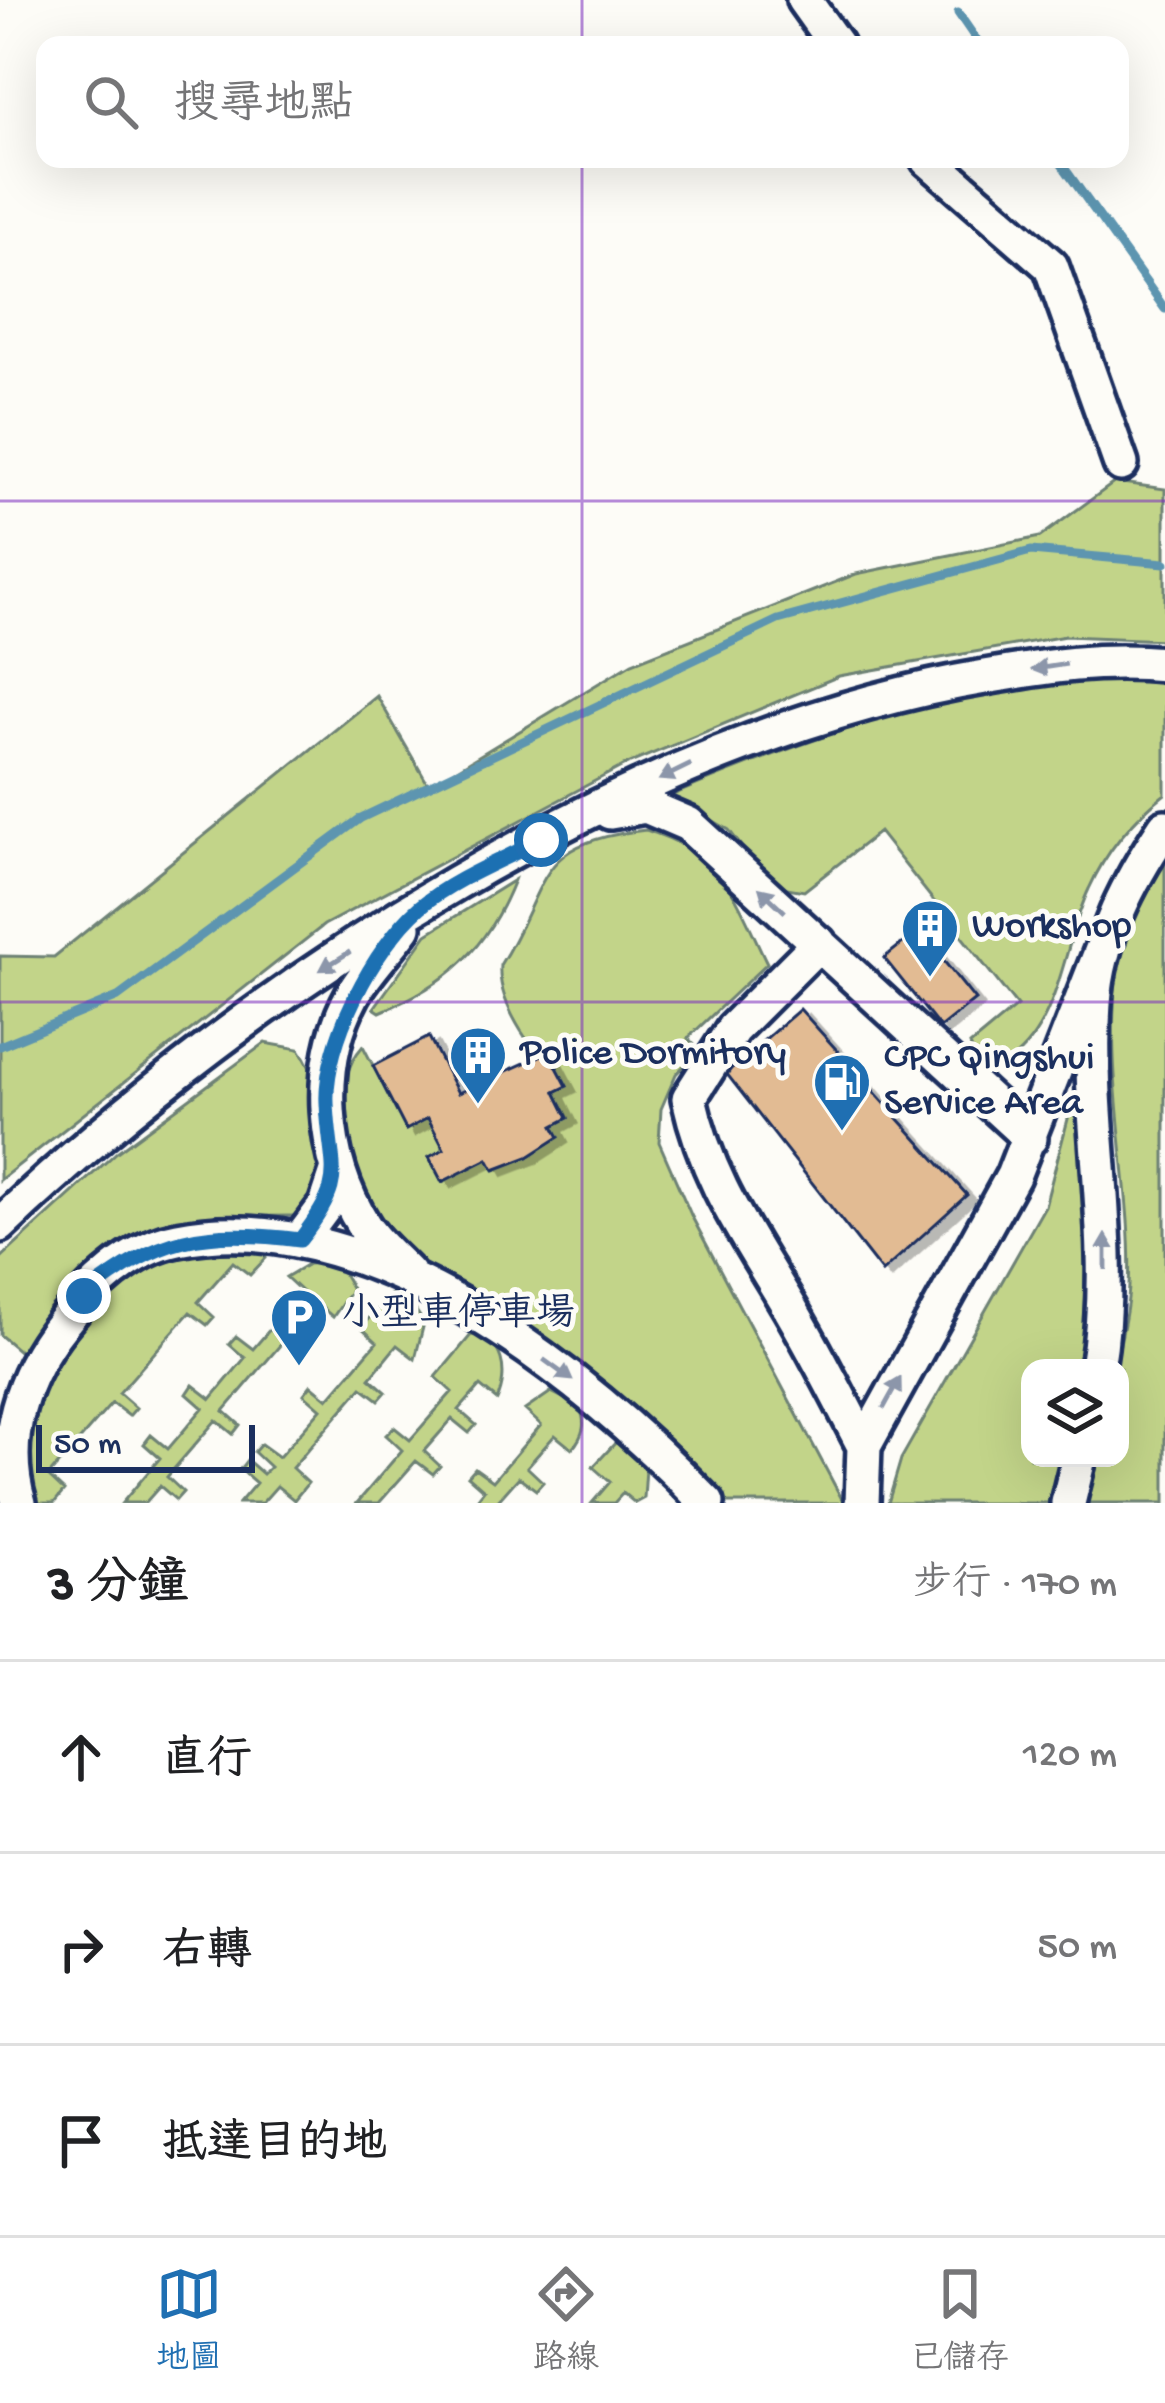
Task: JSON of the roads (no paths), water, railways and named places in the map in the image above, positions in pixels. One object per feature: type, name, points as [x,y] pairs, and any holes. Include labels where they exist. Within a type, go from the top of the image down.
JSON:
[{"type":"street","points":[[804,0],[830,36]]},
{"type":"street","points":[[938,168],[1051,266],[1121,464]]},
{"type":"street","points":[[0,1225],[90,1139],[248,1016],[419,908],[585,816],[693,763],[890,693],[1099,658],[1165,664]]},
{"type":"street","points":[[585,816],[646,806],[688,824],[1030,1138]]},
{"type":"street","points":[[862,1503],[864,1445],[1030,1138],[1132,875],[1165,827]]},
{"type":"street","points":[[419,908],[353,995],[326,1100],[337,1172],[366,1230],[422,1288]]},
{"type":"street","points":[[1099,1359],[1105,1321],[1106,1209],[1094,1000],[1108,934]]},
{"type":"street","points":[[819,943],[733,1029],[689,1099],[699,1143],[728,1212],[784,1298],[864,1445]]},
{"type":"street","points":[[300,1240],[326,1205],[337,1172]]},
{"type":"street","points":[[19,1503],[12,1454],[18,1411],[37,1355],[84,1296],[131,1258],[174,1239],[244,1233],[300,1240],[352,1255],[515,1338],[595,1397],[706,1503]]},
{"type":"street","points":[[0,1364],[15,1388],[18,1411]]},
{"type":"street","points":[[1068,1503],[1077,1467]]},
{"type":"waterway","points":[[958,13],[974,36]]},
{"type":"waterway","points":[[1064,168],[1165,309]]},
{"type":"waterway","points":[[0,1046],[118,997],[361,818],[778,620],[1031,551],[1165,563]]},
{"type":"place","name":"Workshop","points":[[930,979]]},
{"type":"place","name":"Police Dormitory","points":[[478,1106]]},
{"type":"place","name":"CPC Qingshui Service Area","points":[[842,1133]]},
{"type":"place","name":"小型車停車場","points":[[299,1368]]}]
